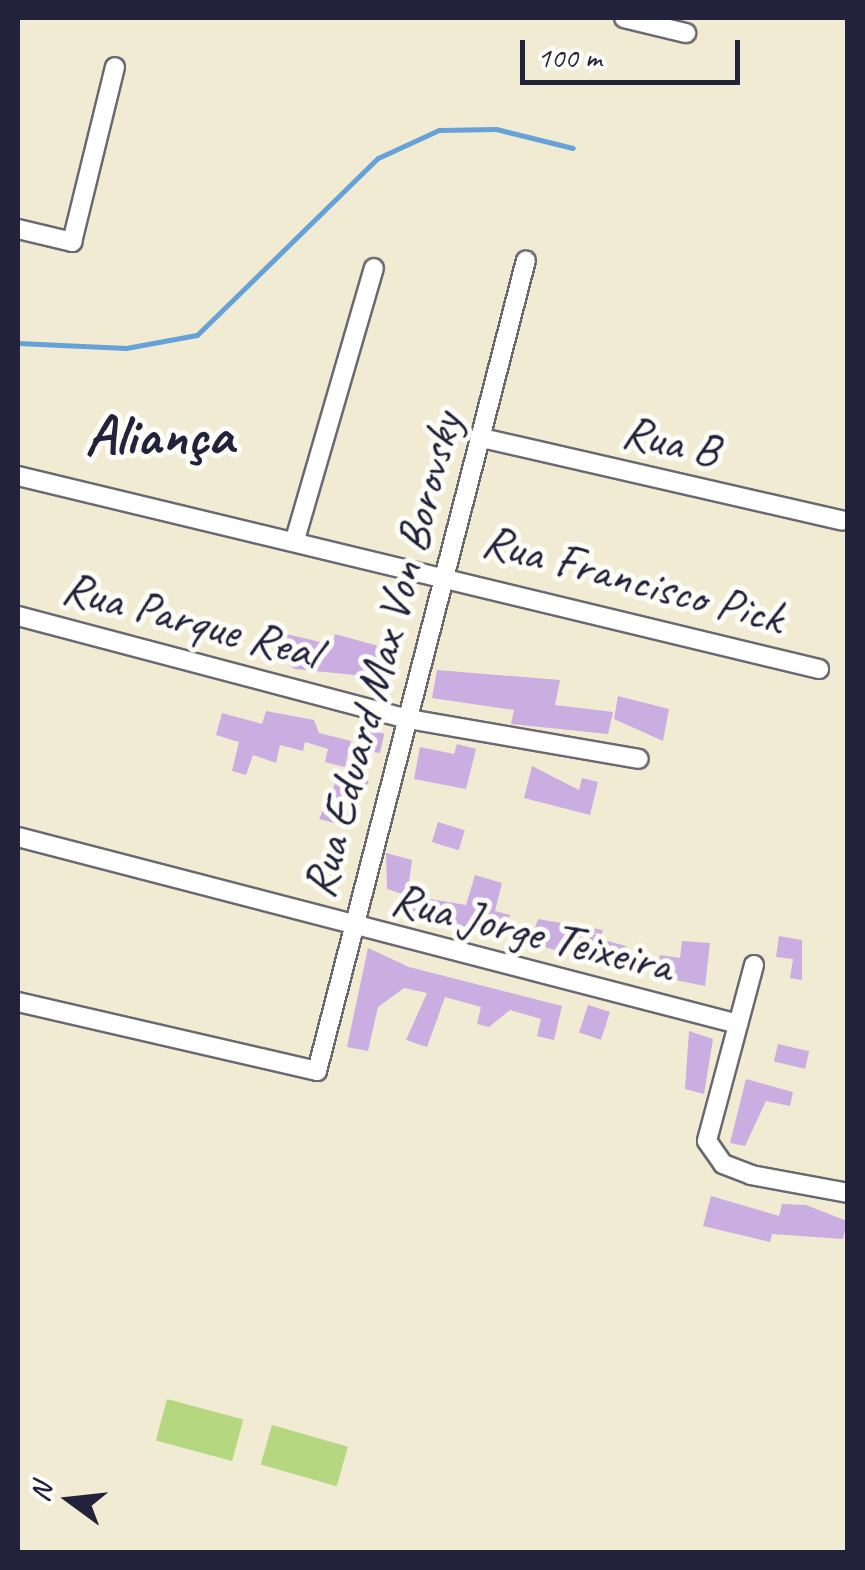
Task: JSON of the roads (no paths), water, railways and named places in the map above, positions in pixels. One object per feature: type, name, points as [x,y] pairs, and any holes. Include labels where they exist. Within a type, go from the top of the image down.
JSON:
[{"type":"street","points":[[624,18],[686,33]]},
{"type":"street","points":[[18,229],[72,242],[114,66]]},
{"type":"street","name":"Rua Eduard Max Von Borovsky","points":[[18,1002],[318,1070],[351,928],[526,260]]},
{"type":"street","points":[[296,536],[374,268]]},
{"type":"street","name":"Rua B","points":[[482,438],[842,522]]},
{"type":"street","name":"Rua Francisco Pick","points":[[18,476],[296,536],[820,669]]},
{"type":"street","name":"Rua Parque Real","points":[[18,616],[408,719],[639,758]]},
{"type":"street","name":"Rua Jorge Teixeira","points":[[18,837],[351,928],[738,1024]]},
{"type":"street","points":[[754,965],[707,1141],[724,1164],[848,1192]]},
{"type":"waterway","points":[[18,343],[126,348],[197,335],[378,158],[439,130],[496,129],[573,148]]},
{"type":"district","name":"Aliança","points":[[159,435]]}]
